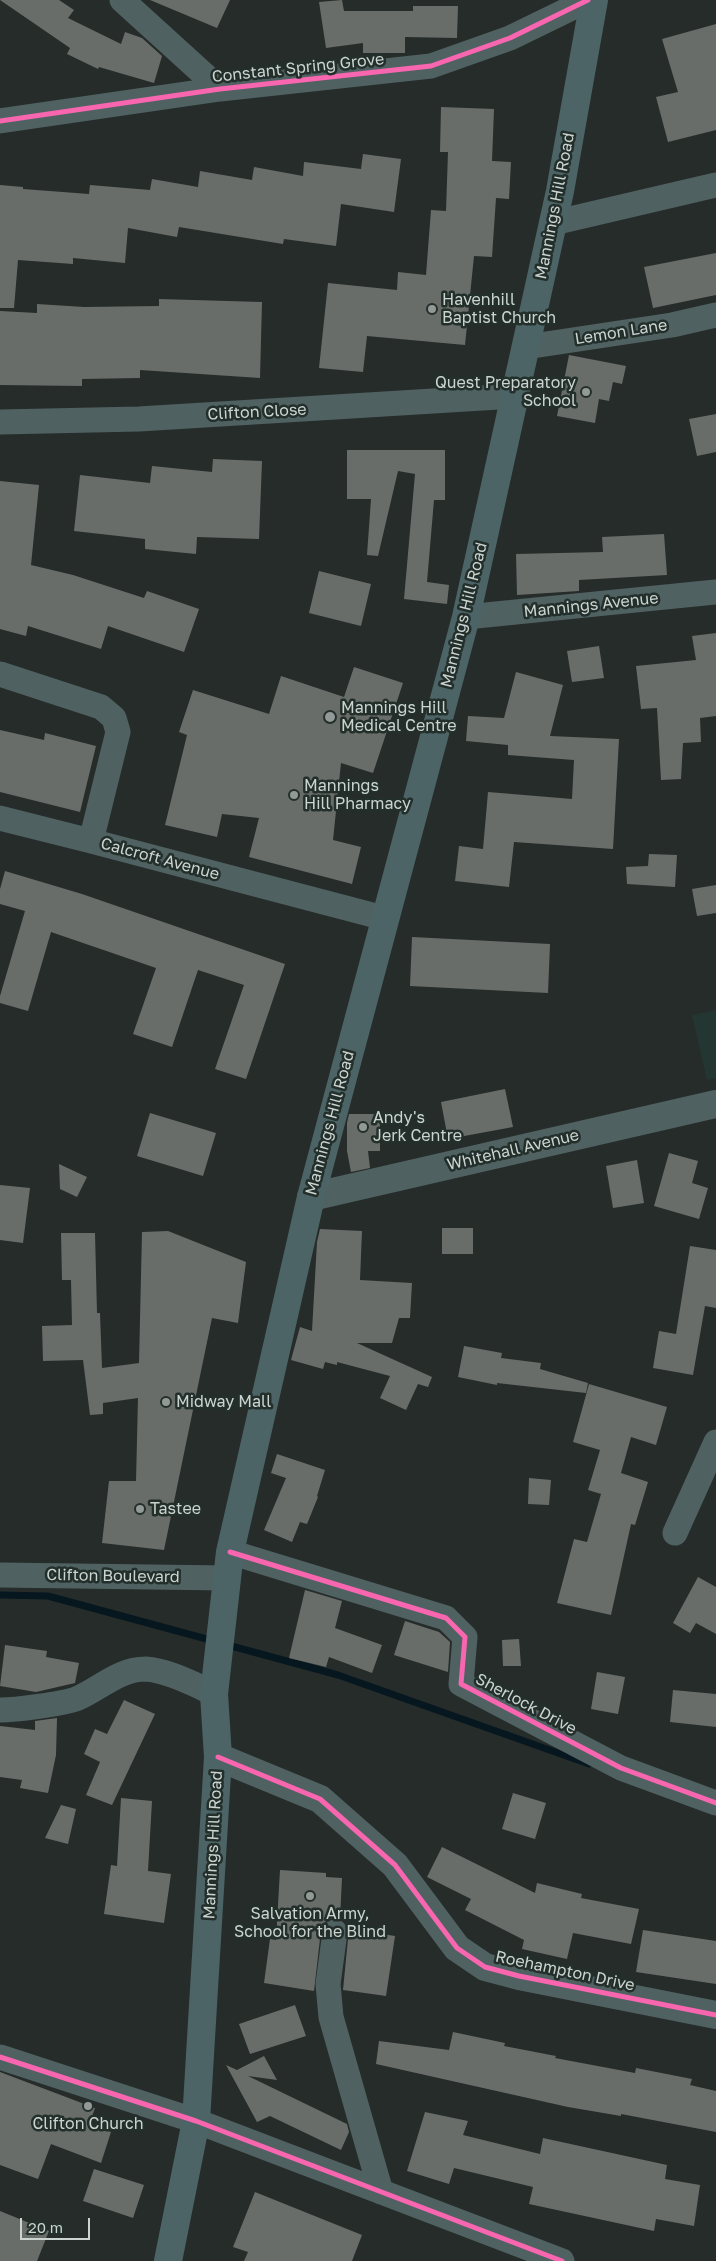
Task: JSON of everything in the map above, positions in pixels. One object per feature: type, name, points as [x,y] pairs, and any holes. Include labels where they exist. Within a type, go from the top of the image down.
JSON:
[{"type":"main road","name":"Mannings Hill Road","points":[[168,2261],[196,2121],[218,1757],[214,1694],[227,1576],[311,1196],[466,617],[553,223],[594,0]]},
{"type":"street","points":[[122,0],[220,89]]},
{"type":"street","name":"Constant Spring Grove","points":[[0,121],[220,89],[432,66],[510,38],[588,0]]},
{"type":"street","points":[[553,223],[716,185]]},
{"type":"street","name":"Lemon Lane","points":[[526,347],[672,325],[716,316]]},
{"type":"street","name":"Clifton Close","points":[[0,422],[139,419],[514,396]]},
{"type":"street","name":"Mannings Avenue","points":[[466,617],[716,592]]},
{"type":"street","name":"Calcroft Avenue","points":[[0,674],[101,707],[114,718],[118,732],[91,841],[384,918]]},
{"type":"street","points":[[0,818],[91,841]]},
{"type":"street","name":"Whitehall Avenue","points":[[311,1196],[716,1104]]},
{"type":"street","points":[[675,1533],[716,1442]]},
{"type":"street","points":[[0,1560],[0,1575]]},
{"type":"street","name":"Clifton Boulevard","points":[[0,1575],[227,1576]]},
{"type":"street","name":"Sherlock Drive","points":[[227,1576],[446,1618],[465,1637],[461,1684],[621,1768],[716,1803]]},
{"type":"street","points":[[0,1710],[12,1710],[76,1699],[115,1676],[146,1669],[190,1681],[214,1694]]},
{"type":"street","name":"Roehampton Drive","points":[[218,1757],[320,1799],[395,1865],[457,1948],[485,1967],[519,1976],[716,2015]]},
{"type":"street","points":[[335,1932],[328,1984],[331,2017],[381,2192]]},
{"type":"street","points":[[0,2057],[196,2121],[562,2261]]},
{"type":"shaded area","points":[[716,1010],[716,1078],[707,1080],[692,1015]]},
{"type":"building","points":[[0,0],[59,0],[74,10],[68,18],[121,44],[125,32],[142,38],[162,56],[154,83],[99,67],[98,69],[67,54],[70,48]]},
{"type":"building","points":[[150,0],[230,0],[217,28]]},
{"type":"building","points":[[342,0],[344,11],[413,11],[413,6],[458,6],[457,38],[405,37],[405,53],[363,53],[363,43],[326,48],[319,2]]},
{"type":"building","points":[[716,24],[716,130],[668,142],[656,97],[678,92],[662,39]]},
{"type":"building","points":[[441,107],[494,109],[492,161],[511,162],[509,199],[496,198],[492,257],[474,256],[465,345],[367,336],[363,372],[319,368],[328,283],[397,290],[398,272],[426,275],[431,210],[446,211],[448,152],[440,152]]},
{"type":"building","points":[[363,154],[401,159],[394,212],[341,204],[336,246],[284,239],[283,244],[179,227],[177,237],[128,228],[125,263],[73,258],[73,264],[18,260],[14,308],[0,308],[0,185],[23,187],[23,189],[89,194],[90,185],[150,190],[152,179],[198,187],[200,171],[252,180],[254,167],[303,176],[304,162],[361,169]]},
{"type":"building","points":[[716,253],[716,295],[653,308],[644,267]]},
{"type":"building","points":[[159,299],[262,302],[260,378],[140,370],[140,378],[82,379],[82,386],[0,385],[0,311],[37,313],[37,304],[84,307],[159,306]]},
{"type":"building","name":"Quest Preparatory School","points":[[569,355],[626,366],[622,384],[613,382],[609,401],[599,399],[595,423],[557,416]]},
{"type":"building","points":[[716,414],[716,452],[697,456],[689,419]]},
{"type":"building","points":[[347,450],[445,450],[445,500],[434,500],[427,582],[449,585],[447,604],[404,599],[415,474],[398,471],[378,556],[367,555],[371,499],[347,499]]},
{"type":"building","points":[[213,459],[262,461],[259,539],[197,537],[196,554],[145,549],[145,539],[74,531],[80,475],[150,483],[152,466],[212,472]]},
{"type":"building","points":[[0,481],[39,485],[31,565],[73,575],[144,598],[147,591],[199,609],[184,652],[108,626],[101,649],[28,626],[26,636],[0,629]]},
{"type":"building","points":[[664,534],[667,575],[579,580],[579,591],[517,595],[516,554],[603,552],[602,537]]},
{"type":"building","points":[[319,571],[371,584],[361,626],[309,613]]},
{"type":"building","points":[[716,633],[716,716],[700,718],[701,742],[683,743],[681,779],[661,780],[657,708],[641,709],[636,666],[696,660],[692,636]]},
{"type":"building","points":[[599,646],[604,678],[572,682],[567,651]]},
{"type":"building","points":[[354,667],[403,683],[373,773],[341,763],[333,840],[361,847],[352,884],[249,857],[259,818],[222,814],[217,837],[165,825],[187,735],[179,732],[193,690],[269,714],[281,676],[344,697]]},
{"type":"building","points":[[516,672],[563,685],[550,736],[619,739],[613,849],[514,842],[509,887],[455,881],[459,846],[483,849],[488,792],[572,799],[574,760],[508,755],[508,745],[466,741],[468,716],[504,718]]},
{"type":"building","points":[[0,730],[44,740],[45,733],[96,746],[80,812],[0,792]]},
{"type":"building","points":[[649,854],[677,855],[675,887],[627,884],[626,867],[648,866]]},
{"type":"building","points":[[5,871],[82,894],[285,964],[246,1079],[215,1069],[244,985],[198,970],[172,1047],[133,1034],[156,968],[51,932],[28,1011],[0,1003],[0,996],[25,911],[0,904],[0,889]]},
{"type":"building","points":[[716,885],[716,913],[697,916],[692,889]]},
{"type":"building","points":[[412,937],[550,944],[548,993],[410,986]]},
{"type":"building","points":[[505,1089],[513,1127],[448,1139],[441,1102]]},
{"type":"building","points":[[150,1113],[216,1133],[203,1176],[137,1156]]},
{"type":"building","points":[[349,1114],[380,1114],[380,1151],[368,1151],[370,1168],[351,1172],[347,1151],[347,1123]]},
{"type":"building","points":[[669,1153],[698,1161],[692,1183],[708,1188],[699,1219],[654,1206]]},
{"type":"building","points":[[637,1160],[644,1203],[613,1208],[606,1166]]},
{"type":"building","points":[[59,1164],[87,1177],[77,1197],[60,1189]]},
{"type":"building","points":[[0,1185],[30,1188],[23,1243],[0,1240]]},
{"type":"building","points":[[442,1228],[473,1228],[473,1254],[442,1254]]},
{"type":"building","points":[[320,1229],[362,1231],[360,1280],[412,1283],[410,1318],[399,1318],[392,1343],[357,1343],[432,1377],[428,1387],[418,1384],[406,1410],[380,1398],[390,1376],[337,1362],[337,1365],[325,1362],[323,1369],[291,1360],[300,1327],[312,1331],[317,1242]]},
{"type":"building","name":"Midway Mall","points":[[168,1231],[246,1262],[238,1323],[212,1318],[164,1550],[102,1543],[109,1481],[136,1481],[138,1398],[103,1403],[103,1414],[90,1415],[83,1360],[43,1361],[42,1326],[72,1325],[71,1280],[62,1280],[61,1233],[95,1233],[97,1313],[100,1313],[102,1368],[139,1363],[142,1232]]},
{"type":"building","points":[[690,1246],[716,1250],[716,1308],[705,1306],[693,1375],[653,1368],[659,1331],[676,1334]]},
{"type":"building","points":[[464,1346],[502,1353],[501,1358],[541,1363],[540,1369],[588,1383],[586,1393],[497,1383],[497,1385],[458,1377]]},
{"type":"building","points":[[589,1384],[667,1407],[656,1445],[631,1437],[621,1473],[648,1482],[635,1525],[631,1524],[611,1615],[557,1603],[574,1539],[587,1542],[601,1494],[588,1490],[600,1450],[573,1442]]},
{"type":"building","points":[[277,1454],[325,1470],[318,1497],[307,1524],[300,1522],[292,1542],[264,1530],[286,1478],[271,1473]]},
{"type":"building","points":[[529,1478],[551,1480],[549,1505],[528,1504]]},
{"type":"building","points":[[698,1577],[716,1587],[716,1634],[696,1623],[690,1633],[673,1623]]},
{"type":"building","points":[[305,1590],[342,1601],[335,1628],[382,1645],[372,1673],[329,1657],[326,1667],[289,1658]]},
{"type":"building","points":[[405,1621],[439,1632],[450,1642],[448,1672],[394,1655]]},
{"type":"building","points":[[519,1639],[521,1666],[503,1666],[502,1640]]},
{"type":"building","points":[[5,1645],[47,1651],[46,1657],[79,1663],[75,1683],[36,1692],[0,1686]]},
{"type":"building","points":[[597,1672],[625,1677],[618,1714],[591,1709]]},
{"type":"building","points":[[673,1690],[716,1694],[716,1727],[670,1722]]},
{"type":"building","points":[[124,1700],[155,1714],[112,1805],[86,1795],[100,1762],[84,1754],[95,1729],[107,1734]]},
{"type":"building","points":[[57,1718],[56,1755],[48,1793],[20,1788],[22,1780],[0,1777],[0,1726],[35,1730],[35,1721]]},
{"type":"building","points":[[513,1793],[546,1803],[535,1839],[502,1829]]},
{"type":"building","points":[[121,1798],[152,1801],[148,1871],[171,1874],[164,1923],[104,1914],[111,1865],[117,1866]]},
{"type":"building","points":[[61,1805],[76,1809],[68,1844],[45,1838]]},
{"type":"building","points":[[442,1847],[535,1893],[537,1883],[582,1894],[581,1898],[639,1909],[631,1944],[573,1933],[567,1959],[522,1949],[524,1940],[465,1910],[471,1899],[427,1877]]},
{"type":"building","points":[[280,1870],[326,1873],[326,1877],[342,1878],[340,1919],[329,1919],[323,1924],[314,1991],[264,1983],[270,1939],[276,1940]]},
{"type":"building","points":[[349,1929],[395,1936],[386,1996],[343,1990]]},
{"type":"building","points":[[643,1930],[716,1941],[716,1984],[636,1972]]},
{"type":"building","points":[[295,2005],[306,2036],[250,2054],[239,2024]]},
{"type":"building","points":[[453,2032],[505,2043],[504,2046],[556,2056],[555,2058],[635,2073],[636,2068],[692,2079],[690,2085],[716,2091],[716,2132],[621,2114],[621,2116],[568,2107],[376,2064],[379,2041],[449,2050]]},
{"type":"building","points":[[264,2056],[277,2080],[248,2076],[347,2124],[349,2132],[341,2150],[270,2116],[257,2122],[226,2065],[237,2070]]},
{"type":"building","points":[[0,2072],[95,2108],[89,2125],[111,2132],[101,2163],[51,2144],[38,2179],[0,2165]]},
{"type":"building","points":[[425,2112],[468,2121],[463,2135],[540,2154],[543,2138],[667,2165],[665,2179],[700,2185],[694,2226],[656,2219],[654,2231],[529,2204],[533,2187],[454,2168],[449,2184],[407,2171]]},
{"type":"building","points":[[94,2169],[144,2185],[133,2218],[83,2201]]},
{"type":"building","points":[[255,2192],[362,2235],[352,2261],[244,2261],[248,2252],[233,2247]]},
{"type":"building","points":[[0,2211],[49,2231],[37,2261],[0,2261]]},
{"type":"waterway","points":[[0,1595],[48,1596],[214,1641]]},
{"type":"waterway","points":[[224,1644],[338,1675],[589,1764]]},
{"type":"cycle path","points":[[0,121],[220,89],[431,66],[510,38],[588,0]]},
{"type":"cycle path","points":[[230,1552],[446,1618],[465,1637],[461,1684],[621,1768],[716,1803]]},
{"type":"cycle path","points":[[218,1757],[320,1799],[395,1865],[457,1948],[485,1967],[519,1976],[716,2015]]},
{"type":"cycle path","points":[[0,2057],[196,2121],[562,2261]]},
{"type":"place","name":"Havenhill Baptist Church","points":[[432,309]]},
{"type":"place","name":"Quest Preparatory School","points":[[586,392]]},
{"type":"place","name":"Mannings Hill Medical Centre","points":[[330,717]]},
{"type":"place","name":"Mannings Hill Pharmacy","points":[[294,795]]},
{"type":"place","name":"Andy's Jerk Centre","points":[[363,1127]]},
{"type":"place","name":"Midway Mall","points":[[166,1402]]},
{"type":"place","name":"Tastee","points":[[140,1509]]},
{"type":"place","name":"Salvation Army, School for the Blind","points":[[310,1896]]},
{"type":"place","name":"Clifton Church","points":[[88,2106]]}]
